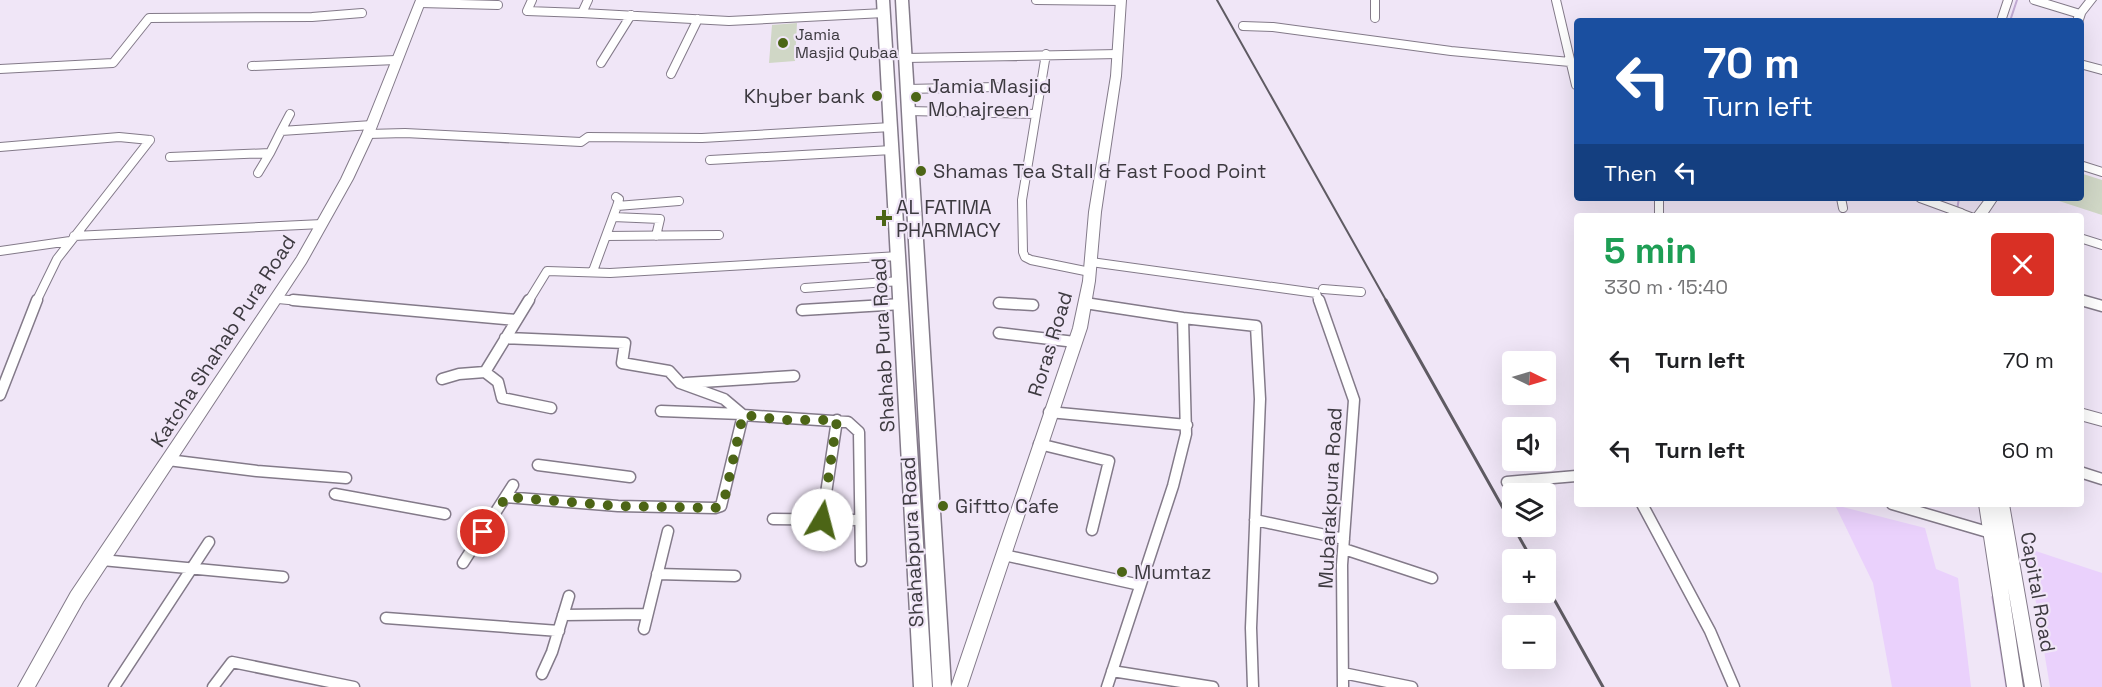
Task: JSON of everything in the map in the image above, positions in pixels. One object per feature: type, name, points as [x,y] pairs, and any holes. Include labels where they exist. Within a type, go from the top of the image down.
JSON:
[{"type":"main road","name":"Shahabpura Road","points":[[902,0],[942,687]]},
{"type":"main road","name":"Shahab Pura Road","points":[[883,7],[923,687]]},
{"type":"main road","points":[[915,238],[899,261],[917,265]]},
{"type":"street","points":[[532,0],[527,11],[729,21],[883,7]]},
{"type":"street","points":[[582,13],[588,0]]},
{"type":"street","points":[[1036,0],[1121,1]]},
{"type":"street","points":[[1375,0],[1375,18]]},
{"type":"street","points":[[1556,0],[1574,78]]},
{"type":"street","points":[[2002,18],[2008,0]]},
{"type":"street","points":[[2034,0],[2079,18],[2091,0]]},
{"type":"street","name":"Roras Road","points":[[959,687],[1049,412],[1075,342],[1085,303],[1095,212],[1118,54],[1121,1]]},
{"type":"street","points":[[420,2],[498,5]]},
{"type":"street","name":"Katcha Shahab Pura Road","points":[[26,687],[77,597],[278,299],[322,224],[347,179],[370,129],[420,2]]},
{"type":"street","points":[[0,69],[113,63],[149,18],[312,17],[362,13]]},
{"type":"street","points":[[602,63],[631,15]]},
{"type":"street","points":[[671,74],[698,19]]},
{"type":"street","points":[[1243,26],[1273,27],[1451,51],[1570,62]]},
{"type":"street","points":[[1046,54],[1022,200],[1023,252],[1025,257],[1031,260],[1090,267]]},
{"type":"street","points":[[906,58],[1118,54]]},
{"type":"street","points":[[252,66],[396,60]]},
{"type":"street","points":[[2084,65],[2102,70]]},
{"type":"street","points":[[907,89],[996,87]]},
{"type":"street","points":[[909,111],[1036,114]]},
{"type":"street","points":[[258,173],[290,114]]},
{"type":"street","points":[[281,131],[370,129],[580,142],[588,137],[702,138],[891,127]]},
{"type":"street","points":[[0,147],[119,137],[150,141],[57,259],[34,306],[0,395]]},
{"type":"street","points":[[710,160],[892,150]]},
{"type":"street","points":[[170,157],[270,153]]},
{"type":"street","points":[[2084,166],[2102,172]]},
{"type":"street","points":[[593,271],[617,201],[679,201]]},
{"type":"street","points":[[1841,201],[1843,208]]},
{"type":"street","points":[[1946,202],[1961,213]]},
{"type":"street","points":[[613,217],[660,219],[657,236]]},
{"type":"street","points":[[0,251],[72,239],[322,224]]},
{"type":"street","points":[[606,236],[719,235]]},
{"type":"street","points":[[2084,239],[2102,245]]},
{"type":"street","points":[[485,372],[547,271],[610,273],[899,261]]},
{"type":"street","points":[[805,288],[899,261]]},
{"type":"street","name":"Mubarakpura Road","points":[[1090,267],[1316,293],[1354,400],[1344,544],[1343,687]]},
{"type":"street","points":[[1323,288],[1361,292]]},
{"type":"street","points":[[278,299],[516,320]]},
{"type":"street","points":[[2084,301],[2102,306]]},
{"type":"street","points":[[999,303],[1033,305]]},
{"type":"street","points":[[1085,303],[1183,318],[1256,326],[1260,399],[1251,628],[1253,687]]},
{"type":"street","points":[[802,310],[902,304]]},
{"type":"street","points":[[1107,687],[1173,486],[1187,425],[1183,318]]},
{"type":"street","points":[[999,333],[1075,342]]},
{"type":"street","points":[[505,338],[625,343],[622,363],[669,371],[680,383],[724,399],[742,415]]},
{"type":"street","points":[[442,379],[459,374],[485,372],[498,382],[502,398],[551,408]]},
{"type":"street","points":[[680,383],[794,376]]},
{"type":"street","points":[[661,411],[742,415],[783,420],[848,422],[859,432],[861,561]]},
{"type":"street","points":[[1049,412],[1187,425]]},
{"type":"street","points":[[506,497],[618,506],[715,508],[721,506],[742,415]]},
{"type":"street","points":[[2084,415],[2102,420]]},
{"type":"street","points":[[822,520],[837,420]]},
{"type":"street","points":[[1039,444],[1109,461],[1092,530]]},
{"type":"street","points":[[168,460],[257,471],[346,478]]},
{"type":"street","points":[[538,465],[630,477]]},
{"type":"street","points":[[2084,473],[2102,479]]},
{"type":"street","points":[[1507,482],[1574,476]]},
{"type":"street","points":[[463,563],[513,485]]},
{"type":"street","points":[[335,494],[445,514]]},
{"type":"street","points":[[1644,507],[1710,631],[1734,687]]},
{"type":"street","points":[[1902,507],[1998,535]]},
{"type":"street","points":[[1988,507],[1998,535],[2015,687]]},
{"type":"street","name":"Capital Road","points":[[2001,507],[1998,535],[2033,687]]},
{"type":"street","points":[[773,519],[859,520]]},
{"type":"street","points":[[1255,520],[1344,544],[1432,578]]},
{"type":"street","points":[[644,629],[668,531]]},
{"type":"street","points":[[114,687],[209,542]]},
{"type":"street","points":[[1004,555],[1140,585]]},
{"type":"street","points":[[102,560],[283,577]]},
{"type":"street","points":[[657,574],[735,576]]},
{"type":"street","points":[[542,674],[559,631],[569,596]]},
{"type":"street","points":[[564,615],[647,614]]},
{"type":"street","points":[[386,618],[559,631]]},
{"type":"street","points":[[213,687],[232,662],[354,687]]},
{"type":"street","points":[[1112,671],[1213,687]]},
{"type":"street","points":[[1343,672],[1412,687]]},
{"type":"shaded area","points":[[1836,507],[1925,528],[1936,569],[1958,578],[1971,687],[1892,687],[1873,583]]},
{"type":"shaded area","points":[[2027,548],[2102,573],[2102,687],[2050,687]]},
{"type":"building","name":"Jamia Masjid Qubaa","points":[[797,23],[795,61],[769,63],[772,25]]},
{"type":"building","points":[[2084,174],[2102,180],[2102,215],[2059,201],[2084,201]]},
{"type":"waterway","points":[[2011,18],[2017,0]]},
{"type":"waterway","points":[[1956,213],[1958,201]]},
{"type":"waterway","points":[[1993,597],[2007,687]]},
{"type":"railway","points":[[1217,0],[1387,302]]},
{"type":"railway","points":[[1386,300],[1502,506]]},
{"type":"railway","points":[[1519,537],[1526,549]]},
{"type":"railway","points":[[1556,603],[1603,687]]},
{"type":"place","name":"Jamia Masjid Qubaa","points":[[783,43]]},
{"type":"place","name":"Khyber bank","points":[[877,96]]},
{"type":"place","name":"Jamia Masjid Mohajreen","points":[[916,97]]},
{"type":"place","name":"Shamas Tea Stall & Fast Food Point","points":[[921,171]]},
{"type":"place","name":"AL FATIMA PHARMACY","points":[[884,218]]},
{"type":"place","name":"Giftto Cafe","points":[[943,506]]},
{"type":"place","name":"Mumtaz","points":[[1122,572]]},
{"type":"route","points":[[483,532],[506,497],[618,506],[715,508],[721,506],[743,415],[783,420],[837,420],[822,520]]}]
